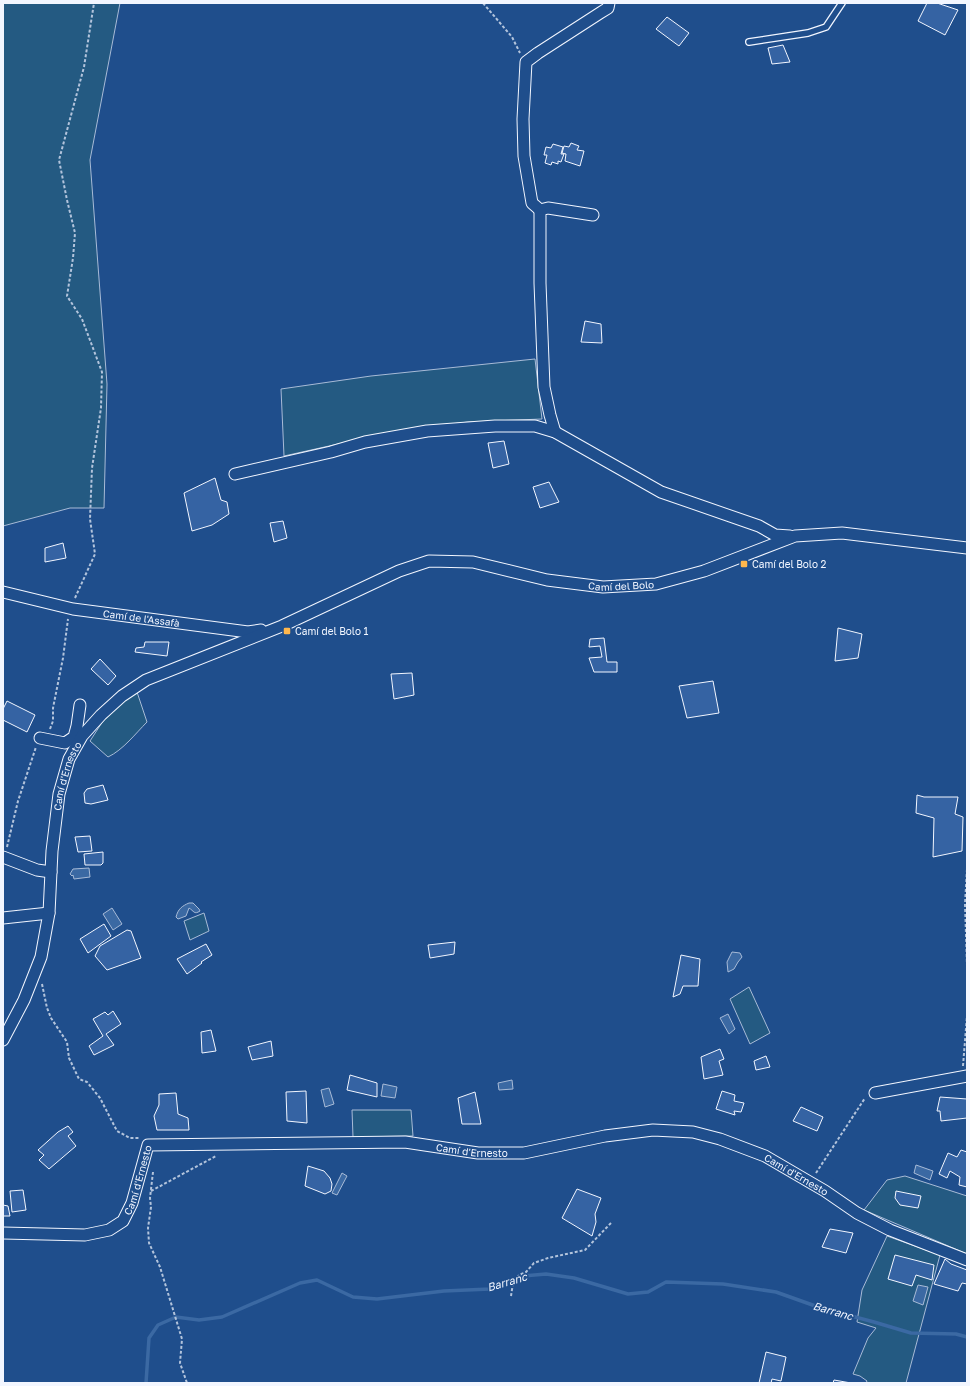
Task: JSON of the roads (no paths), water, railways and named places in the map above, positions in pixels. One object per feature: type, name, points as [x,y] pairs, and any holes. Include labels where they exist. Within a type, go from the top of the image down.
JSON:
[{"type":"street","points":[[555,432],[544,387],[540,283],[540,210],[532,203],[524,156],[523,119],[526,62],[608,8],[609,3]]},
{"type":"street","points":[[540,210],[548,208],[593,215]]},
{"type":"street","points":[[235,474],[331,452],[365,442],[427,431],[495,426],[535,426],[555,432],[661,492],[759,526],[775,535],[795,536]]},
{"type":"street","name":"Camí del Bolo","points":[[282,626],[399,571],[429,561],[473,562],[548,580],[603,587],[656,584],[704,571],[795,536],[842,533],[967,548]]},
{"type":"street","name":"Camí de l'Assafà","points":[[3,592],[70,608],[248,632],[282,626]]},
{"type":"street","name":"Camí d'Ernesto","points":[[3,1040],[24,1000],[41,957],[49,913],[52,851],[59,794],[71,755],[82,736],[101,714],[122,696],[146,680],[282,626]]},
{"type":"street","points":[[71,755],[80,705]]},
{"type":"street","points":[[43,739],[65,742],[74,737]]},
{"type":"street","points":[[4,857],[37,870],[51,872]]},
{"type":"street","points":[[3,918],[49,913]]},
{"type":"street","points":[[875,1093],[964,1077]]},
{"type":"street","name":"Camí d'Ernesto","points":[[3,1233],[85,1235],[109,1230],[123,1221],[132,1203],[148,1145],[405,1142],[478,1153],[524,1153],[605,1136],[653,1130],[693,1132],[720,1138],[765,1156],[810,1182],[857,1213],[890,1230],[967,1260]]},
{"type":"lane","points":[[749,42],[808,33],[826,27],[842,3]]},
{"type":"waterway","name":"Barranc","points":[[146,1383],[149,1338],[158,1325],[176,1317],[199,1320],[222,1317],[300,1283],[317,1280],[353,1297],[377,1299],[444,1291],[490,1289],[523,1276],[546,1274],[574,1278],[628,1294],[648,1292],[666,1282],[723,1284],[776,1292],[821,1308],[911,1333],[956,1334],[967,1337]]},
{"type":"place","name":"Camí del Bolo 2","points":[[744,564]]},
{"type":"place","name":"Camí del Bolo 1","points":[[287,631]]}]
